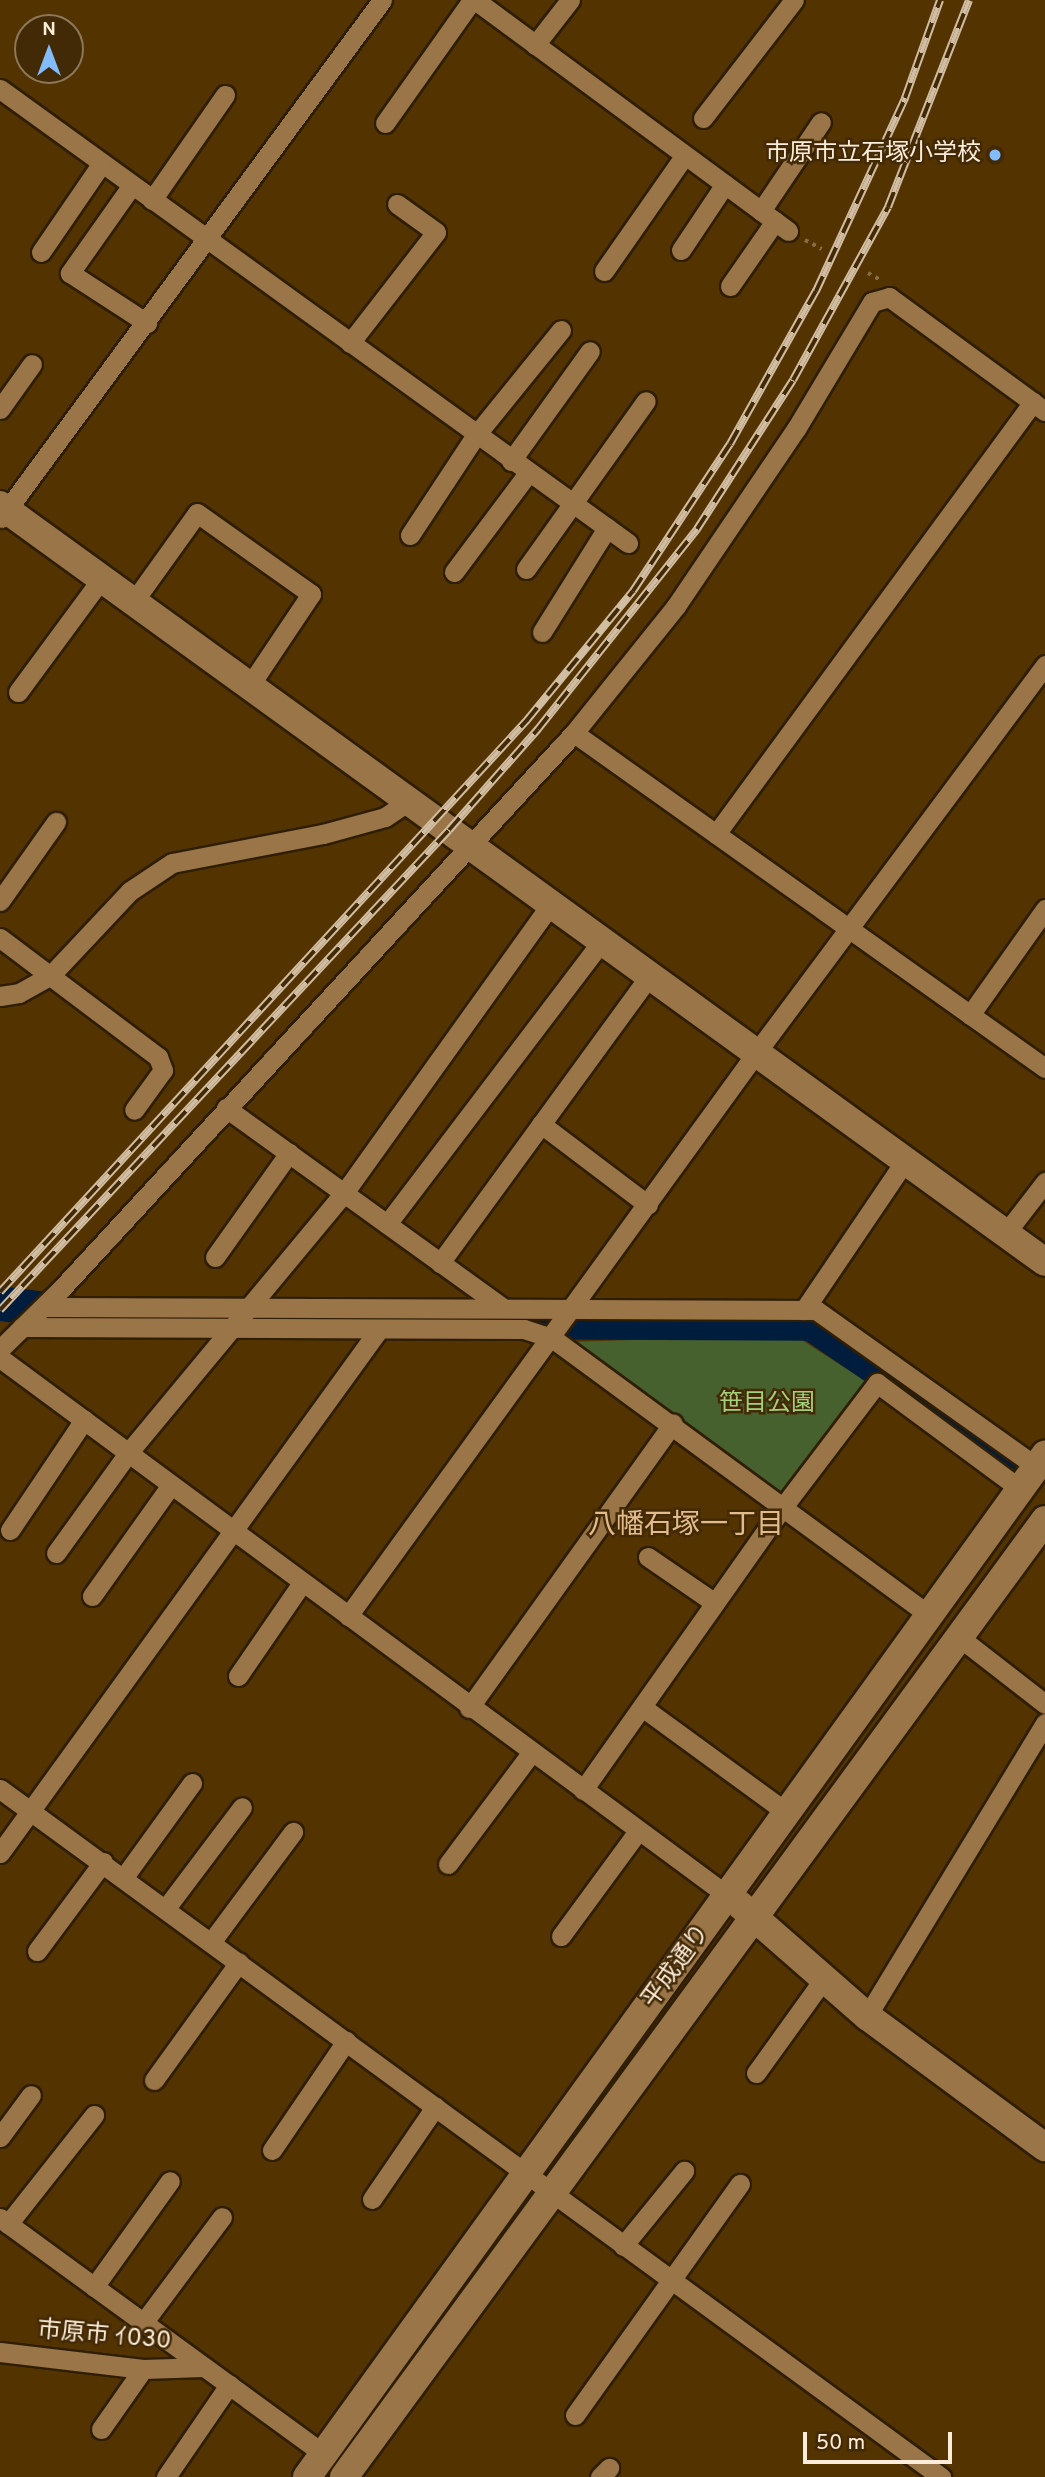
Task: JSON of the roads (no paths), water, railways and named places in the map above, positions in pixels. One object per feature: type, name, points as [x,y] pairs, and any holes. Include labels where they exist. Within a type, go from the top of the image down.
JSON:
[{"type":"street","points":[[382,0],[147,323],[2,511],[134,601],[1045,1262]]},
{"type":"street","points":[[385,123],[473,0],[774,221]]},
{"type":"street","points":[[535,45],[570,0]]},
{"type":"street","points":[[703,118],[794,0]]},
{"type":"street","points":[[0,89],[569,503],[628,543]]},
{"type":"street","points":[[152,200],[225,95]]},
{"type":"street","points":[[730,286],[774,221],[821,122]]},
{"type":"street","points":[[604,271],[685,155]]},
{"type":"street","points":[[41,252],[102,163]]},
{"type":"street","points":[[681,250],[725,184]]},
{"type":"street","points":[[132,185],[69,273],[147,323]]},
{"type":"street","points":[[350,344],[436,232],[397,204]]},
{"type":"street","points":[[0,1349],[44,1307],[574,733],[676,606],[796,429],[872,302],[889,297],[1039,406],[716,834]]},
{"type":"street","points":[[410,535],[475,435],[561,330]]},
{"type":"street","points":[[511,461],[590,351]]},
{"type":"street","points":[[0,409],[32,364]]},
{"type":"street","points":[[526,569],[569,503],[646,401]]},
{"type":"street","points":[[454,572],[528,473]]},
{"type":"street","points":[[134,601],[197,513],[311,594],[250,685]]},
{"type":"street","points":[[542,632],[607,528]]},
{"type":"street","points":[[18,692],[102,578]]},
{"type":"street","points":[[348,1616],[573,1310],[756,1053],[1037,693],[1045,665]]},
{"type":"street","points":[[574,733],[1045,1069]]},
{"type":"street","points":[[3,1000],[51,975],[130,891],[172,863],[323,834],[385,817],[410,801]]},
{"type":"street","points":[[0,901],[56,822]]},
{"type":"street","points":[[56,1553],[128,1453],[344,1193],[551,904]]},
{"type":"street","points":[[970,1015],[1045,909]]},
{"type":"street","points":[[0,938],[158,1057],[163,1070],[134,1110]]},
{"type":"street","points":[[387,1224],[602,940]]},
{"type":"street","points":[[440,1263],[650,975]]},
{"type":"street","points":[[226,1108],[502,1307]]},
{"type":"street","points":[[541,1124],[648,1205]]},
{"type":"street","points":[[215,1257],[289,1153]]},
{"type":"street","points":[[804,1310],[905,1161]]},
{"type":"street","points":[[1005,1234],[1045,1182]]},
{"type":"street","points":[[44,1307],[816,1310],[1041,1461]]},
{"type":"street","points":[[22,1327],[377,1332],[524,1329],[552,1338],[673,1423],[929,1615]]},
{"type":"street","points":[[0,1853],[377,1332]]},
{"type":"street","points":[[0,1358],[468,1708],[728,1896],[867,2015],[1045,2147]]},
{"type":"street","points":[[583,1790],[783,1507],[877,1383],[1020,1489]]},
{"type":"street","points":[[10,1530],[84,1420]]},
{"type":"street","points":[[468,1708],[673,1423]]},
{"type":"street","name":"平成通り","points":[[307,2477],[1041,1461]]},
{"type":"street","points":[[92,1596],[171,1485]]},
{"type":"street","name":"平成通り","points":[[351,2475],[551,2193],[1045,1520]]},
{"type":"street","points":[[648,1557],[715,1603]]},
{"type":"street","points":[[238,1676],[302,1583]]},
{"type":"street","points":[[959,1637],[1045,1704]]},
{"type":"street","points":[[642,1707],[786,1812]]},
{"type":"street","points":[[867,2015],[1045,1723]]},
{"type":"street","points":[[448,1864],[531,1753]]},
{"type":"street","points":[[124,1877],[192,1783]]},
{"type":"street","points":[[0,1789],[212,1941],[623,2246],[941,2477]]},
{"type":"street","points":[[166,1908],[242,1807]]},
{"type":"street","points":[[561,1936],[638,1831]]},
{"type":"street","points":[[212,1941],[293,1832]]},
{"type":"street","points":[[37,1951],[103,1862]]},
{"type":"street","points":[[154,2080],[239,1962]]},
{"type":"street","points":[[756,2073],[825,1977]]},
{"type":"street","points":[[272,2150],[346,2041]]},
{"type":"street","points":[[0,2137],[31,2095]]},
{"type":"street","points":[[372,2199],[435,2107]]},
{"type":"street","points":[[94,2115],[4,2221],[324,2454]]},
{"type":"street","points":[[623,2246],[684,2171]]},
{"type":"street","points":[[94,2287],[170,2181]]},
{"type":"street","points":[[575,2415],[673,2282],[740,2184]]},
{"type":"street","points":[[143,2323],[222,2217]]},
{"type":"street","name":"市原市 ｲ030","points":[[0,2352],[143,2369],[204,2367]]},
{"type":"street","points":[[101,2429],[143,2369]]},
{"type":"street","points":[[166,2477],[229,2385]]},
{"type":"waterway","points":[[0,1303],[76,1313]]},
{"type":"waterway","points":[[206,1317],[342,1319]]},
{"type":"waterway","points":[[482,1321],[811,1323],[1015,1462]]},
{"type":"railway","points":[[0,1292],[527,720],[633,591],[730,444],[816,291],[905,98],[940,0]]},
{"type":"railway","points":[[0,1310],[449,830],[538,729],[697,529],[793,380],[888,207],[969,0]]},
{"type":"place","name":"市原市立石塚小学校","points":[[995,155]]},
{"type":"district","name":"八幡石塚一丁目","points":[[686,1526]]},
{"type":"park label","name":"笹目公園","points":[[767,1405]]}]
